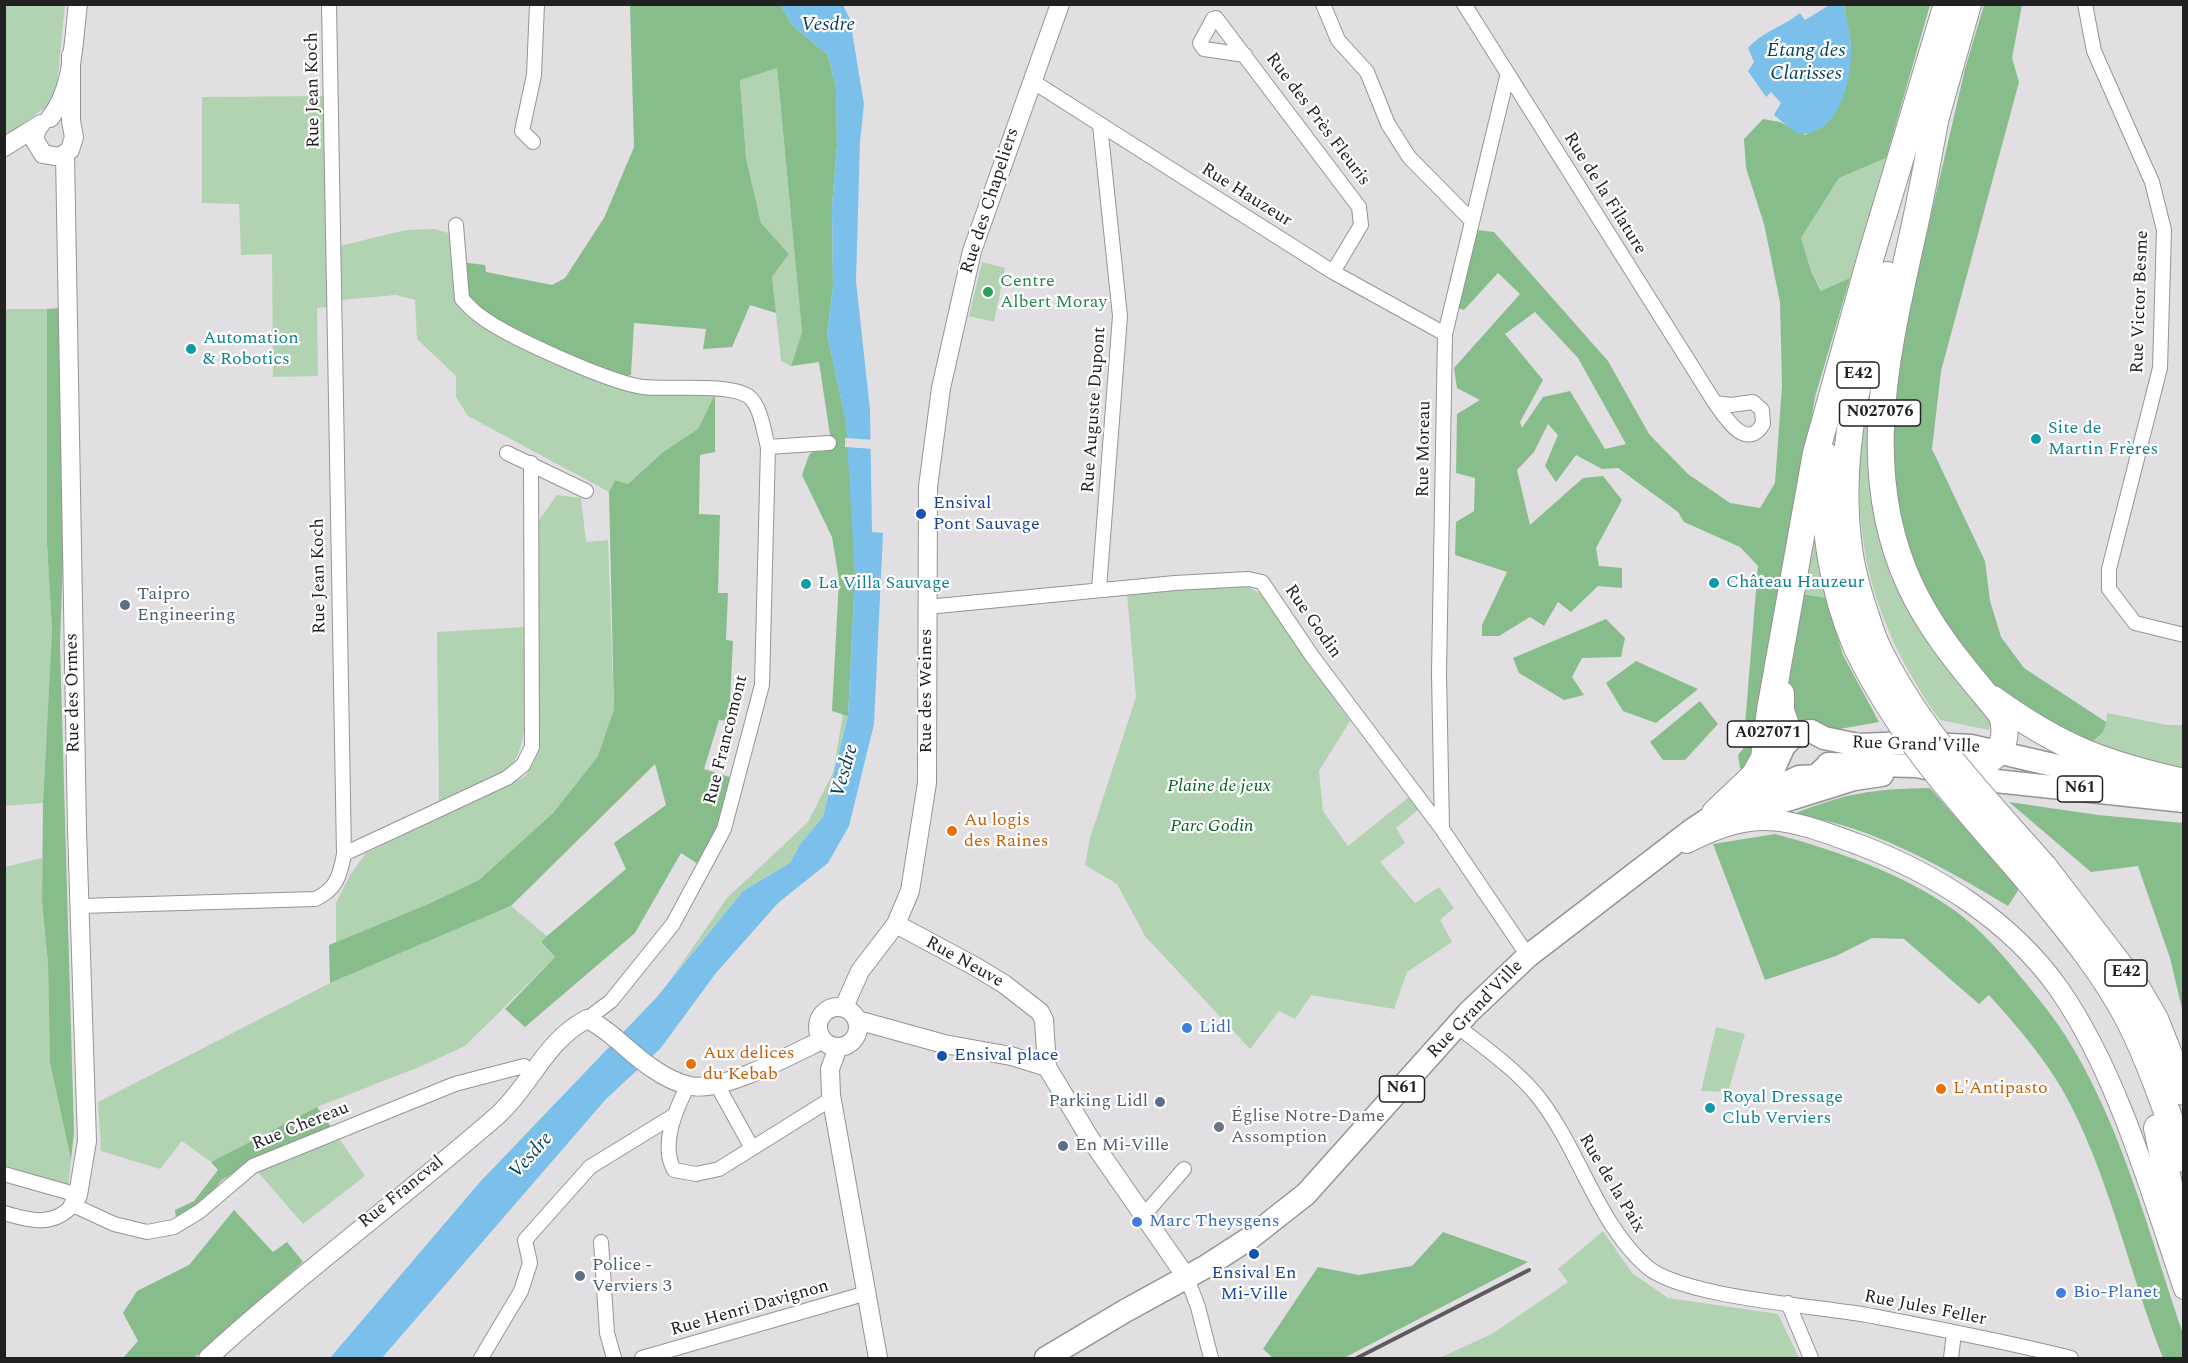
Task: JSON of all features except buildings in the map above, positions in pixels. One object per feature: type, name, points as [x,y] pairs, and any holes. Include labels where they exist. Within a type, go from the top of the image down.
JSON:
[{"type":"highway","name":"E42","points":[[1866,644],[1839,598],[1830,555],[1826,464],[1830,408],[1871,256],[1947,4]]},
{"type":"highway","name":"E42","points":[[1968,4],[1858,374],[1847,441],[1844,496],[1849,550],[1866,644],[1880,695],[1905,733],[2036,874],[2137,988],[2155,1019],[2184,1092]]},
{"type":"highway","name":"N027076","points":[[1936,116],[1890,336],[1879,425],[1880,471],[1889,529],[1910,585],[1940,639],[1983,692],[2023,721],[2075,750],[2114,765],[2184,782]]},
{"type":"highway","points":[[1784,637],[1807,495],[1830,408]]},
{"type":"highway","name":"A027071","points":[[1784,637],[1780,699],[1786,746]]},
{"type":"highway","name":"A027071","points":[[1718,817],[1754,776],[1764,758],[1770,710],[1784,637]]},
{"type":"highway","points":[[1965,776],[1999,751],[2005,740],[2006,728],[2002,715],[1983,692]]},
{"type":"highway","name":"E42","points":[[2036,874],[2130,1021],[2157,1082],[2184,1159]]},
{"type":"highway","points":[[2096,968],[2145,1089],[2164,1152],[2184,1256]]},
{"type":"main road","name":"Rue Grand'Ville","points":[[1641,870],[1682,845],[1769,779],[1786,746],[1804,731],[1858,745],[1930,743],[1999,751],[2101,776],[2184,788]]},
{"type":"main road","name":"Rue Grand'Ville","points":[[1186,1278],[1250,1238],[1306,1194],[1457,1026],[1528,956],[1641,870],[1718,817],[1799,777],[1816,776],[1828,764],[1830,750],[1824,738]]},
{"type":"main road","points":[[1786,746],[1785,765],[1799,777]]},
{"type":"main road","name":"Rue Grand'Ville","points":[[1828,764],[1893,764],[1965,776],[2184,801]]},
{"type":"main road","points":[[1718,817],[1865,777],[1895,774],[1965,776]]},
{"type":"main road","points":[[1682,845],[1733,822],[1773,819],[1796,824],[1887,856],[1945,886],[1999,924],[2038,963],[2059,989],[2108,1076],[2184,1289]]},
{"type":"main road","name":"N61","points":[[1046,1359],[1125,1311],[1186,1278]]},
{"type":"street","points":[[4,147],[44,122],[62,104],[78,4]]},
{"type":"street","name":"Rue Jean Koch","points":[[81,906],[315,899],[334,887],[344,854],[329,4]]},
{"type":"street","points":[[533,142],[522,130],[534,75],[537,4]]},
{"type":"street","name":"Rue des Chapeliers","points":[[931,454],[939,402],[972,251],[1060,4]]},
{"type":"street","points":[[1323,4],[1338,40],[1367,72],[1388,124],[1409,157],[1471,220]]},
{"type":"street","name":"Rue de la Filature","points":[[1464,4],[1507,77],[1715,402]]},
{"type":"street","name":"Rue Victor Besme","points":[[2085,4],[2094,51],[2152,182],[2164,230],[2160,368],[2109,569],[2109,589],[2135,623],[2184,635]]},
{"type":"street","name":"Rue des Près Fleuris","points":[[1245,54],[1359,207],[1361,225],[1334,272]]},
{"type":"street","points":[[4,147],[42,153],[54,158],[65,154],[73,144],[71,55]]},
{"type":"street","name":"Rue Moreau","points":[[1442,829],[1439,674],[1445,334],[1507,77]]},
{"type":"street","name":"Rue Hauzeur","points":[[1032,81],[1334,272],[1445,334]]},
{"type":"street","points":[[44,122],[64,120],[73,131]]},
{"type":"street","points":[[44,122],[34,139],[42,153],[64,179]]},
{"type":"street","name":"Rue Auguste Dupont","points":[[1099,589],[1120,316],[1100,125]]},
{"type":"street","name":"Rue des Ormes","points":[[65,154],[76,817],[81,906],[87,1141],[76,1200]]},
{"type":"street","name":"Rue Francomont","points":[[456,225],[462,299],[480,316],[530,342],[618,381],[641,386],[712,388],[746,395],[752,399],[757,410],[768,447],[762,685],[724,829],[673,924],[594,1022]]},
{"type":"street","points":[[768,447],[829,443]]},
{"type":"street","points":[[507,453],[586,491]]},
{"type":"street","name":"Rue des Weines","points":[[851,1013],[860,970],[896,924],[910,891],[927,783],[928,487],[931,454]]},
{"type":"street","points":[[344,854],[507,778],[523,765],[532,747],[531,463]]},
{"type":"street","name":"Rue Godin","points":[[927,607],[1099,589],[1248,579],[1262,582],[1312,656],[1442,829],[1528,956]]},
{"type":"street","name":"Rue Neuve","points":[[896,924],[976,967],[1030,1003],[1044,1020],[1047,1067]]},
{"type":"street","points":[[878,1359],[831,1099],[830,1044],[818,1028],[821,1016],[831,1008],[944,1044],[1011,1056],[1047,1067],[1089,1137],[1186,1278],[1196,1298],[1211,1359]]},
{"type":"street","points":[[594,1022],[652,1068],[688,1086],[702,1087],[743,1076],[830,1044],[852,1042],[857,1035],[851,1013]]},
{"type":"street","name":"Rue Francval","points":[[208,1359],[274,1298],[500,1113],[556,1040],[594,1022]]},
{"type":"street","name":"Rue de la Paix","points":[[1457,1026],[1508,1067],[1538,1098],[1620,1238],[1648,1268],[1679,1284],[1771,1300]]},
{"type":"street","name":"Rue Chereau","points":[[4,1173],[76,1200],[114,1224],[147,1232],[174,1227],[200,1211],[253,1166],[455,1084],[524,1066]]},
{"type":"street","points":[[716,1083],[752,1148]]},
{"type":"street","points":[[688,1086],[673,1116],[669,1161],[674,1170],[696,1174],[719,1168],[831,1099]]},
{"type":"street","points":[[482,1359],[521,1291],[530,1263],[525,1240],[590,1167],[673,1116]]},
{"type":"street","points":[[1144,1215],[1184,1169]]},
{"type":"street","points":[[4,1213],[23,1219],[54,1221],[64,1216],[76,1200]]},
{"type":"street","points":[[601,1242],[607,1334],[614,1359]]},
{"type":"street","name":"Rue Henri Davignon","points":[[642,1359],[867,1293]]},
{"type":"street","name":"Rue Jules Feller","points":[[1771,1300],[1954,1333],[2072,1359]]},
{"type":"street","points":[[1788,1303],[1811,1359]]},
{"type":"street","points":[[1951,1359],[1954,1333]]},
{"type":"green space","points":[[4,5],[65,5],[56,96],[52,105],[5,134]]},
{"type":"green space","points":[[630,5],[781,5],[792,25],[828,55],[836,87],[837,146],[832,206],[833,288],[827,334],[846,422],[855,576],[848,716],[832,711],[839,580],[832,537],[802,475],[809,455],[830,435],[819,362],[791,366],[802,332],[777,68],[740,80],[746,158],[761,223],[789,254],[772,277],[776,313],[750,305],[732,347],[703,349],[706,329],[634,323],[631,375],[616,379],[512,332],[465,299],[460,262],[485,265],[486,272],[552,285],[565,278],[604,218],[634,147]]},
{"type":"green space","points":[[1844,5],[1930,5],[1886,158],[1839,178],[1801,238],[1811,271],[1821,291],[1850,278],[1815,397],[1755,762],[1745,772],[1740,768],[1738,755],[1743,749],[1758,566],[1740,547],[1684,522],[1678,512],[1618,468],[1602,469],[1576,455],[1556,482],[1545,466],[1558,435],[1548,424],[1534,452],[1517,470],[1530,525],[1583,478],[1603,476],[1622,500],[1596,548],[1599,566],[1622,568],[1622,588],[1598,586],[1571,612],[1558,602],[1544,626],[1530,617],[1499,636],[1482,636],[1482,625],[1507,572],[1455,555],[1456,522],[1474,511],[1475,478],[1456,473],[1457,414],[1480,400],[1457,388],[1454,368],[1520,294],[1498,273],[1464,310],[1452,306],[1469,229],[1494,232],[1608,361],[1649,434],[1688,474],[1730,503],[1760,508],[1775,483],[1782,386],[1780,302],[1764,224],[1746,168],[1744,139],[1763,119],[1780,122],[1805,135],[1826,124],[1851,44]],"holes":[[[1535,312],[1578,358],[1626,444],[1605,449],[1570,391],[1543,397],[1522,428],[1520,422],[1543,380],[1505,334]]]},
{"type":"green space","points":[[1984,5],[2022,5],[2012,58],[2019,82],[1941,371],[1932,449],[1985,561],[1990,601],[2001,637],[2024,668],[2106,722],[2103,732],[2084,749],[1985,680],[1942,621],[1919,578],[1899,517],[1893,455],[1895,403],[1907,319],[1965,69]]},
{"type":"green space","points":[[777,68],[802,332],[791,366],[781,361],[772,277],[789,254],[761,223],[746,158],[740,79]]},
{"type":"green space","points":[[325,96],[327,307],[317,308],[318,376],[273,377],[272,254],[241,255],[239,204],[202,203],[202,97]]},
{"type":"green space","points":[[1886,158],[1850,278],[1822,291],[1811,271],[1801,238],[1839,178]]},
{"type":"green space","points":[[435,229],[455,235],[456,295],[633,392],[715,394],[698,429],[663,452],[628,484],[615,480],[609,492],[468,416],[456,397],[456,376],[417,339],[415,300],[396,295],[341,300],[340,246],[406,230]]},
{"type":"green space","name":"Centre Albert Moray","points":[[982,262],[1005,268],[994,322],[969,316]]},
{"type":"green space","points":[[60,308],[64,530],[60,645],[74,1133],[71,1160],[50,1063],[48,964],[42,901],[43,803],[52,630],[47,544],[47,309]]},
{"type":"green space","points":[[5,309],[47,309],[47,544],[52,630],[43,803],[5,806]]},
{"type":"green space","points":[[1886,322],[1875,484],[1992,713],[1989,730],[1940,720],[1909,671],[1886,623],[1870,576],[1862,528],[1859,479],[1863,429],[1872,377]]},
{"type":"green space","points":[[715,394],[715,452],[700,455],[699,514],[720,515],[718,593],[728,593],[726,640],[733,641],[729,721],[719,720],[704,769],[736,779],[701,866],[681,853],[635,933],[525,1027],[505,1009],[555,957],[541,942],[626,869],[614,843],[666,805],[655,764],[511,906],[330,983],[329,945],[426,905],[479,880],[553,813],[598,756],[614,709],[609,492],[615,480],[628,484],[663,452],[698,429]]},
{"type":"green space","points":[[557,495],[581,498],[586,542],[608,540],[614,709],[598,756],[553,813],[479,880],[426,905],[336,942],[336,903],[350,875],[366,853],[526,776],[539,745],[539,520]]},
{"type":"green space","points":[[1813,522],[1826,598],[1802,594]]},
{"type":"green space","name":"Parc Godin","points":[[1245,585],[1261,594],[1350,721],[1319,771],[1323,811],[1348,846],[1409,797],[1418,810],[1396,828],[1405,843],[1380,862],[1415,903],[1439,887],[1454,908],[1440,920],[1452,942],[1407,972],[1394,1009],[1311,995],[1295,1019],[1279,1011],[1250,1049],[1145,936],[1117,884],[1085,865],[1090,838],[1136,697],[1127,594]]},
{"type":"green space","points":[[1802,594],[1826,598],[1843,655],[1879,722],[1834,730],[1794,723],[1787,699]]},
{"type":"green space","points":[[1606,619],[1625,638],[1621,657],[1582,658],[1572,677],[1584,695],[1564,700],[1519,673],[1513,658]]},
{"type":"green space","points":[[524,627],[525,727],[521,747],[514,763],[503,774],[439,802],[437,632]]},
{"type":"green space","points":[[1636,661],[1698,689],[1656,723],[1623,711],[1606,683]]},
{"type":"green space","points":[[1700,701],[1718,724],[1685,760],[1663,760],[1650,742]]},
{"type":"green space","points":[[2107,713],[2167,725],[2183,725],[2183,775],[2084,749],[2106,722]]},
{"type":"green space","points":[[843,714],[848,716],[823,817],[801,843],[790,863],[743,891],[671,979],[727,898],[808,822],[833,773]]},
{"type":"green space","points":[[1930,788],[2019,889],[2008,906],[1904,849],[1847,827],[1791,815],[1843,797],[1875,791]]},
{"type":"green space","points":[[2009,802],[2098,815],[2183,823],[2183,1013],[2170,958],[2138,866],[2091,872]]},
{"type":"green space","points":[[1775,834],[1867,864],[1912,884],[1954,910],[1983,934],[2045,1007],[2065,1035],[2085,1070],[2103,1106],[2133,1181],[2183,1334],[2183,1358],[2163,1358],[2093,1154],[2062,1089],[2037,1052],[1989,995],[1979,1004],[1904,939],[1872,938],[1836,956],[1765,980],[1713,844]]},
{"type":"green space","points":[[42,858],[42,901],[48,964],[50,1063],[71,1160],[68,1189],[5,1167],[5,867]]},
{"type":"green space","points":[[511,906],[547,936],[541,943],[555,957],[465,1046],[424,1065],[317,1107],[211,1162],[182,1141],[160,1169],[101,1151],[98,1102],[330,983]]},
{"type":"green space","points":[[1716,1027],[1745,1034],[1728,1092],[1701,1091]]},
{"type":"green space","points":[[317,1107],[332,1128],[263,1154],[222,1180],[199,1206],[176,1219],[175,1210],[194,1201],[218,1170],[211,1162]]},
{"type":"green space","points":[[338,1137],[365,1176],[303,1224],[257,1171]]},
{"type":"green space","points":[[234,1210],[273,1252],[287,1242],[303,1262],[194,1358],[123,1358],[138,1341],[123,1313],[137,1291],[189,1265]]},
{"type":"green space","points":[[1603,1231],[1632,1273],[1668,1298],[1778,1314],[1799,1358],[1439,1358],[1492,1334],[1568,1282],[1558,1269]]},
{"type":"green space","points":[[1443,1232],[1528,1262],[1344,1358],[1273,1358],[1263,1349],[1318,1267],[1359,1275],[1412,1266]]},
{"type":"water","name":"Étang des Clarisses","points":[[1831,4],[1844,5],[1849,33],[1851,51],[1845,92],[1832,118],[1823,127],[1811,133],[1797,134],[1774,115],[1781,103],[1771,92],[1766,97],[1748,71],[1754,62],[1748,48],[1760,37],[1800,13],[1805,20]]},
{"type":"water","name":"Vesdre","points":[[781,5],[843,5],[850,19],[864,104],[860,142],[856,281],[870,410],[872,532],[883,533],[874,724],[849,826],[828,863],[778,903],[716,973],[660,1049],[606,1099],[382,1358],[330,1358],[480,1182],[656,998],[743,891],[790,863],[801,843],[823,817],[848,716],[855,576],[846,422],[827,334],[833,288],[832,206],[837,146],[836,87],[828,55],[792,25]]},
{"type":"pier","points":[[845,438],[874,440],[874,449],[845,447]]},
{"type":"railway","points":[[1357,1358],[1529,1270]]},
{"type":"place","name":"Centre Albert Moray","points":[[988,292]]},
{"type":"place","name":"Automation & Robotics","points":[[191,349]]},
{"type":"place","name":"Site de Martin Frères","points":[[2036,439]]},
{"type":"place","name":"Ensival Pont Sauvage","points":[[921,514]]},
{"type":"place","name":"Château Hauzeur","points":[[1714,583]]},
{"type":"place","name":"La Villa Sauvage","points":[[806,584]]},
{"type":"place","name":"Taipro Engineering","points":[[125,605]]},
{"type":"place","name":"Au logis des Raines","points":[[952,831]]},
{"type":"place","name":"Lidl","points":[[1187,1028]]},
{"type":"place","name":"Ensival place","points":[[942,1056]]},
{"type":"place","name":"Aux delices du Kebab","points":[[691,1064]]},
{"type":"place","name":"L'Antipasto","points":[[1941,1089]]},
{"type":"place","name":"Parking Lidl","points":[[1160,1102]]},
{"type":"place","name":"Royal Dressage Club Verviers","points":[[1710,1108]]},
{"type":"place","name":"Église Notre-Dame Assomption","points":[[1219,1127]]},
{"type":"place","name":"En Mi-Ville","points":[[1063,1146]]},
{"type":"place","name":"Marc Theysgens","points":[[1137,1222]]},
{"type":"place","name":"Ensival En Mi-Ville","points":[[1254,1254]]},
{"type":"place","name":"Police - Verviers 3","points":[[580,1276]]},
{"type":"place","name":"Bio-Planet","points":[[2061,1293]]},
{"type":"park label","name":"Plaine de jeux","points":[[1219,787]]}]
